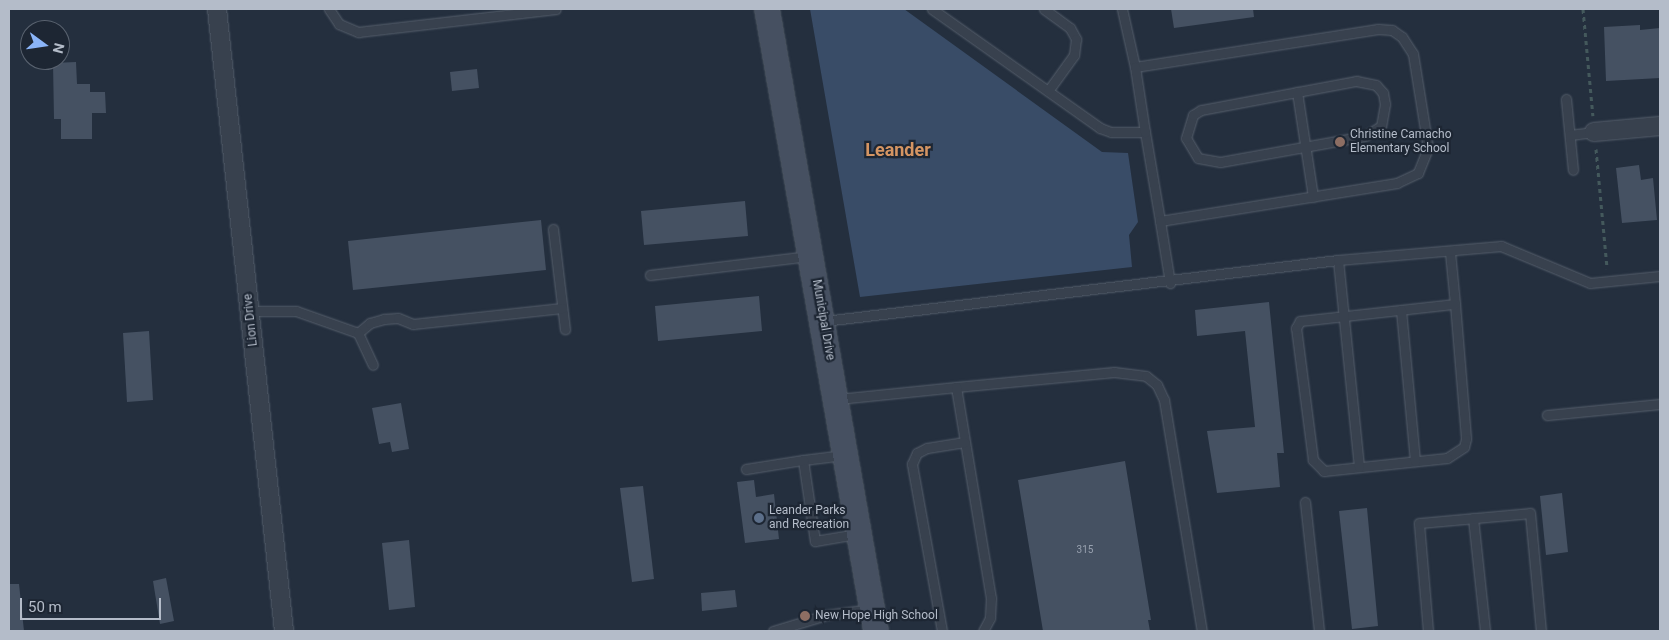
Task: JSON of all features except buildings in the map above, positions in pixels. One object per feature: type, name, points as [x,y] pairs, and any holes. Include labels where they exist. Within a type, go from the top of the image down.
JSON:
[{"type":"street","name":"Lion Drive","points":[[217,9],[284,631]]},
{"type":"street","name":"Municipal Drive","points":[[767,9],[838,399],[874,620]]},
{"type":"street","points":[[1594,132],[1660,126]]},
{"type":"lane","points":[[329,9],[339,24],[358,32],[556,9]]},
{"type":"lane","points":[[932,9],[1100,128],[1111,132],[1145,132]]},
{"type":"lane","points":[[1044,9],[1070,28],[1076,39],[1074,55],[1048,91]]},
{"type":"lane","points":[[1122,9],[1135,67],[1170,283]]},
{"type":"lane","points":[[1135,67],[1378,29],[1392,30],[1402,36],[1412,54],[1428,148],[1425,161],[1418,174],[1397,183],[1160,221]]},
{"type":"lane","points":[[1366,81],[1383,93],[1386,104],[1381,126],[1374,132],[1305,146],[1209,162],[1198,158],[1186,138],[1193,115],[1201,110],[1366,81]]},
{"type":"lane","points":[[1297,92],[1313,197]]},
{"type":"lane","points":[[1566,99],[1573,170]]},
{"type":"lane","points":[[1570,135],[1594,132]]},
{"type":"lane","points":[[553,229],[565,329]]},
{"type":"lane","points":[[824,321],[1170,283],[1338,260],[1450,252],[1501,246],[1590,282],[1660,276]]},
{"type":"lane","points":[[1450,252],[1455,304],[1466,439],[1464,446],[1448,458],[1324,471],[1313,460],[1296,328],[1300,321],[1455,304]]},
{"type":"lane","points":[[650,276],[812,255]]},
{"type":"lane","points":[[1338,260],[1359,467]]},
{"type":"lane","points":[[358,333],[370,323],[384,319],[398,318],[414,324],[562,308]]},
{"type":"lane","points":[[250,310],[296,311],[358,333],[373,365]]},
{"type":"lane","points":[[1401,310],[1415,461]]},
{"type":"lane","points":[[838,399],[1114,372],[1146,376],[1157,386],[1164,400],[1202,631]]},
{"type":"lane","points":[[956,387],[990,598],[990,618],[983,631]]},
{"type":"lane","points":[[1547,415],[1660,404]]},
{"type":"lane","points":[[942,631],[912,464],[917,453],[927,448],[965,442]]},
{"type":"lane","points":[[746,469],[847,454]]},
{"type":"lane","points":[[803,460],[815,541],[860,533]]},
{"type":"lane","points":[[1305,502],[1319,631]]},
{"type":"lane","points":[[1428,631],[1418,523],[1530,513],[1541,631]]},
{"type":"lane","points":[[1473,518],[1484,631]]},
{"type":"lane","points":[[773,631],[826,615],[874,620]]},
{"type":"water","points":[[810,9],[904,9],[1102,152],[1128,153],[1138,222],[1129,235],[1132,267],[860,297]]},
{"type":"place","name":"Christine Camacho Elementary School","points":[[1340,142]]},
{"type":"place","name":"Leander Parks and Recreation","points":[[759,518]]},
{"type":"place","name":"New Hope High School","points":[[805,616]]},
{"type":"district","name":"Leander","points":[[898,150]]}]
